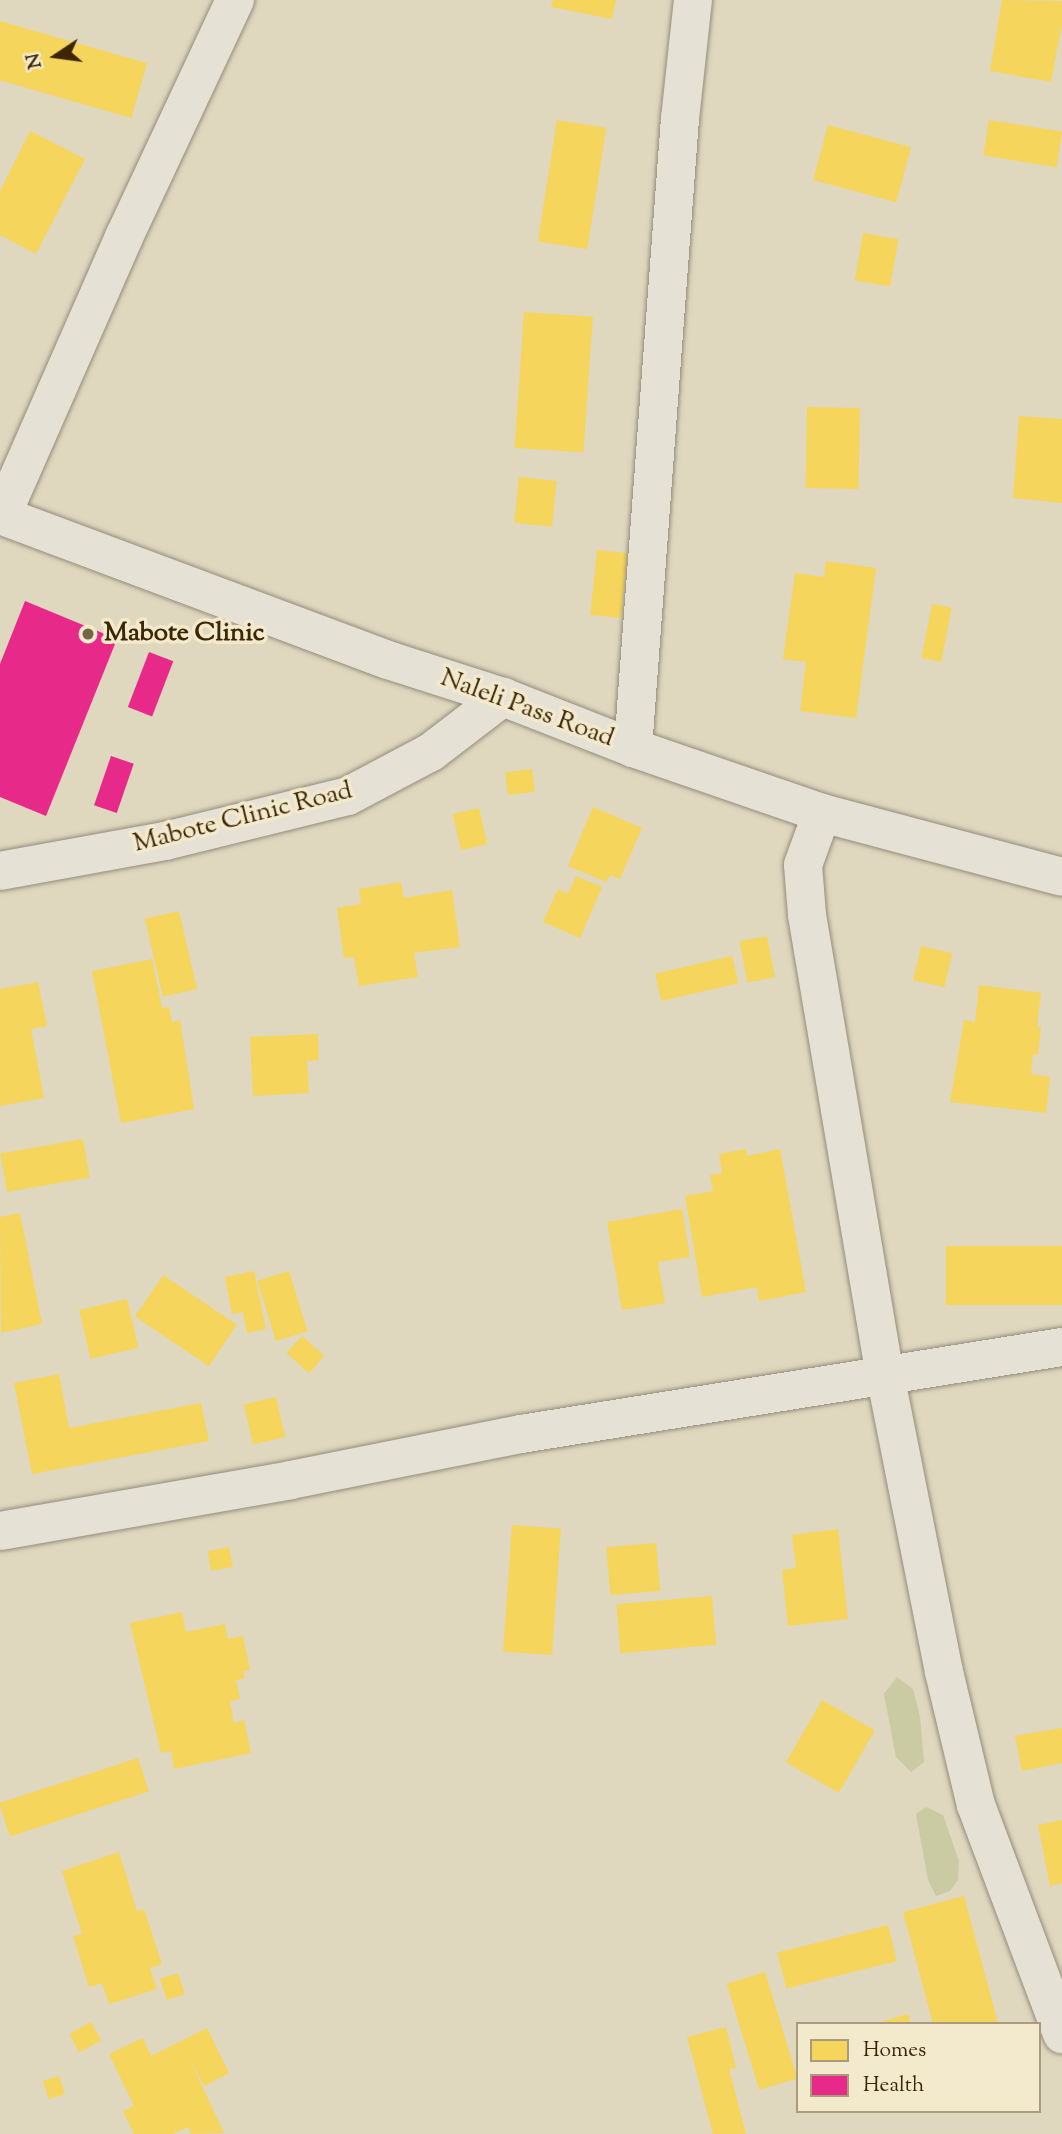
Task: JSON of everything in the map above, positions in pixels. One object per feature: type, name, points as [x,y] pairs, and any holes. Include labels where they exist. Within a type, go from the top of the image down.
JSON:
[{"type":"street","points":[[1,515],[124,237],[234,0]]},
{"type":"street","points":[[633,748],[680,119],[693,0]]},
{"type":"street","name":"Naleli Pass Road","points":[[1,515],[388,660],[503,697],[633,748],[822,813],[1062,877]]},
{"type":"street","name":"Mabote Clinic Road","points":[[0,871],[165,841],[348,796],[431,752],[503,697]]},
{"type":"street","points":[[822,813],[803,865],[807,915],[885,1374],[944,1672],[976,1805],[1048,1946],[1062,2034]]},
{"type":"street","points":[[0,1531],[291,1480],[521,1434],[1062,1347]]},
{"type":"green space","points":[[897,1677],[913,1689],[920,1717],[924,1762],[911,1772],[896,1757],[884,1694]]},
{"type":"green space","points":[[926,1807],[943,1815],[959,1861],[958,1880],[950,1891],[936,1896],[928,1880],[916,1814]]},
{"type":"building: Homes","points":[[553,0],[616,0],[612,19],[551,7]]},
{"type":"building: Homes","points":[[1002,0],[1062,1],[1062,24],[1051,82],[990,71]]},
{"type":"building: Homes","points":[[0,21],[147,63],[131,118],[0,80]]},
{"type":"building: Homes","points":[[557,120],[606,128],[587,249],[538,241]]},
{"type":"building: Homes","points":[[989,120],[1062,132],[1056,167],[983,156]]},
{"type":"building: Homes","points":[[828,125],[911,147],[896,202],[813,180]]},
{"type":"building: Homes","points":[[30,131],[85,159],[36,254],[0,235],[0,191]]},
{"type":"building: Homes","points":[[863,233],[898,239],[890,287],[855,280]]},
{"type":"building: Homes","points":[[524,312],[593,317],[583,452],[515,448]]},
{"type":"building: Homes","points":[[807,407],[860,408],[859,489],[806,488]]},
{"type":"building: Homes","points":[[1019,416],[1062,419],[1062,503],[1013,498]]},
{"type":"building: Homes","points":[[519,477],[557,481],[552,527],[514,523]]},
{"type":"building: Homes","points":[[597,550],[628,553],[621,618],[590,615]]},
{"type":"building: Homes","points":[[826,561],[876,568],[856,718],[800,711],[806,662],[783,659],[795,573],[824,577]]},
{"type":"building: Homes","points":[[932,604],[952,608],[941,662],[922,658]]},
{"type":"building: Homes","points":[[532,769],[535,792],[508,795],[505,772]]},
{"type":"building: Homes","points":[[593,807],[642,828],[620,879],[610,875],[606,882],[568,866]]},
{"type":"building: Homes","points":[[479,808],[487,844],[461,850],[453,814]]},
{"type":"building: Homes","points":[[576,876],[602,887],[580,938],[543,922],[558,889],[568,894]]},
{"type":"building: Homes","points":[[401,882],[404,898],[452,890],[460,947],[414,953],[418,977],[359,986],[354,957],[344,958],[337,908],[361,904],[359,889]]},
{"type":"building: Homes","points":[[179,911],[197,989],[163,997],[145,919]]},
{"type":"building: Homes","points":[[767,936],[775,977],[748,983],[740,941]]},
{"type":"building: Homes","points":[[921,946],[952,953],[944,987],[913,980]]},
{"type":"building: Homes","points":[[732,956],[738,983],[661,1001],[655,974]]},
{"type":"building: Homes","points":[[152,959],[162,1008],[169,1007],[172,1022],[180,1020],[194,1109],[121,1123],[92,971]]},
{"type":"building: Homes","points":[[38,982],[47,1026],[31,1029],[44,1098],[0,1106],[0,989]]},
{"type":"building: Homes","points":[[979,985],[1041,993],[1037,1027],[1041,1027],[1038,1055],[1033,1054],[1031,1074],[1050,1077],[1046,1113],[950,1102],[964,1020],[975,1022]]},
{"type":"building: Homes","points":[[318,1034],[319,1060],[307,1061],[309,1093],[253,1096],[250,1037]]},
{"type":"building: Homes","points":[[83,1139],[90,1177],[7,1192],[0,1154]]},
{"type":"building: Homes","points":[[746,1149],[747,1156],[780,1149],[806,1292],[759,1301],[757,1287],[702,1297],[685,1196],[713,1191],[710,1175],[722,1173],[719,1154]]},
{"type":"building: Homes","points":[[682,1209],[690,1257],[658,1262],[665,1303],[622,1310],[607,1222]]},
{"type":"building: Homes","points":[[20,1213],[42,1324],[1,1333],[0,1217]]},
{"type":"building: Homes","points":[[946,1246],[1062,1246],[1062,1305],[946,1305]]},
{"type":"building: Homes","points":[[254,1271],[266,1329],[247,1333],[243,1312],[232,1314],[225,1277]]},
{"type":"building: Homes","points":[[289,1271],[307,1331],[276,1341],[257,1281]]},
{"type":"building: Homes","points":[[163,1275],[237,1325],[209,1366],[135,1316]]},
{"type":"building: Homes","points":[[127,1299],[138,1348],[91,1359],[79,1310]]},
{"type":"building: Homes","points":[[302,1336],[324,1356],[309,1373],[287,1353]]},
{"type":"building: Homes","points":[[59,1374],[69,1428],[201,1403],[209,1441],[32,1474],[14,1383]]},
{"type":"building: Homes","points":[[276,1397],[285,1437],[253,1444],[244,1404]]},
{"type":"building: Homes","points":[[512,1525],[561,1528],[552,1655],[503,1652]]},
{"type":"building: Homes","points":[[838,1529],[848,1619],[788,1626],[782,1570],[796,1568],[792,1535]]},
{"type":"building: Homes","points":[[656,1543],[660,1591],[610,1595],[606,1547]]},
{"type":"building: Homes","points":[[229,1547],[233,1567],[211,1571],[207,1551]]},
{"type":"building: Homes","points":[[712,1596],[716,1645],[621,1653],[616,1604]]},
{"type":"building: Homes","points":[[182,1612],[186,1632],[225,1624],[228,1639],[243,1636],[250,1670],[243,1671],[245,1678],[236,1680],[240,1699],[230,1701],[234,1723],[244,1720],[251,1753],[174,1769],[171,1751],[161,1753],[130,1623]]},
{"type":"building: Homes","points":[[822,1700],[875,1730],[839,1793],[786,1762]]},
{"type":"building: Homes","points":[[1062,1728],[1062,1763],[1022,1771],[1015,1736]]},
{"type":"building: Homes","points":[[138,1758],[149,1791],[10,1836],[0,1803]]},
{"type":"building: Homes","points":[[1062,1820],[1062,1883],[1050,1886],[1038,1825]]},
{"type":"building: Homes","points":[[119,1852],[137,1911],[144,1909],[162,1964],[150,1968],[157,1989],[109,2004],[102,1983],[89,1987],[73,1936],[82,1934],[62,1871]]},
{"type":"building: Homes","points":[[964,1896],[998,2022],[933,2022],[903,1912]]},
{"type":"building: Homes","points":[[888,1925],[897,1961],[786,1988],[777,1953]]},
{"type":"building: Homes","points":[[765,1972],[796,2079],[759,2090],[727,1984]]},
{"type":"building: Homes","points":[[178,1973],[185,1994],[167,2000],[160,1979]]},
{"type":"building: Homes","points":[[908,2014],[910,2022],[880,2022]]},
{"type":"building: Homes","points":[[91,2022],[101,2040],[79,2052],[69,2034]]},
{"type":"building: Homes","points":[[726,2027],[736,2068],[729,2069],[746,2134],[713,2134],[687,2037]]},
{"type":"building: Homes","points":[[207,2028],[229,2073],[204,2086],[189,2058],[224,2133],[191,2134],[188,2127],[172,2134],[134,2134],[123,2111],[134,2106],[109,2054],[143,2038],[151,2056]]},
{"type":"building: Homes","points":[[59,2076],[65,2094],[49,2099],[43,2081]]},
{"type":"building: Health","points":[[25,601],[117,639],[46,816],[0,797],[0,664]]},
{"type":"building: Health","points":[[149,652],[173,661],[152,716],[128,707]]},
{"type":"building: Health","points":[[111,756],[134,764],[117,813],[94,805]]},
{"type":"place","name":"Mabote Clinic","points":[[88,634]]}]
